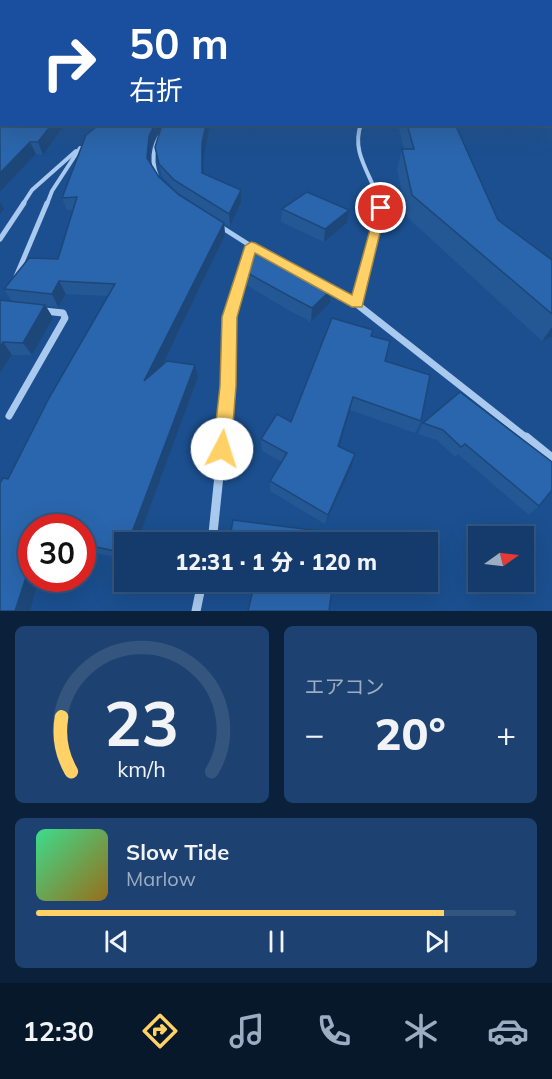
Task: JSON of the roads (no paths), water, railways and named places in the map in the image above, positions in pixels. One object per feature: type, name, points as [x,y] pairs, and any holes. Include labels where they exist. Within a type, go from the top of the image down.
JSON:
[{"type":"street","points":[[162,185],[155,171],[152,155],[156,140],[166,126]]},
{"type":"street","points":[[357,304],[381,208],[377,189],[358,154],[355,139],[361,126]]},
{"type":"street","points":[[0,239],[32,190],[89,142]]},
{"type":"street","points":[[12,285],[52,191],[80,148]]},
{"type":"street","points":[[212,221],[251,246],[357,304],[552,458]]},
{"type":"street","points":[[213,532],[228,386],[230,317],[251,246]]},
{"type":"street","points":[[9,416],[65,318],[63,313],[41,311]]},
{"type":"street","points":[[196,611],[200,592]]}]
